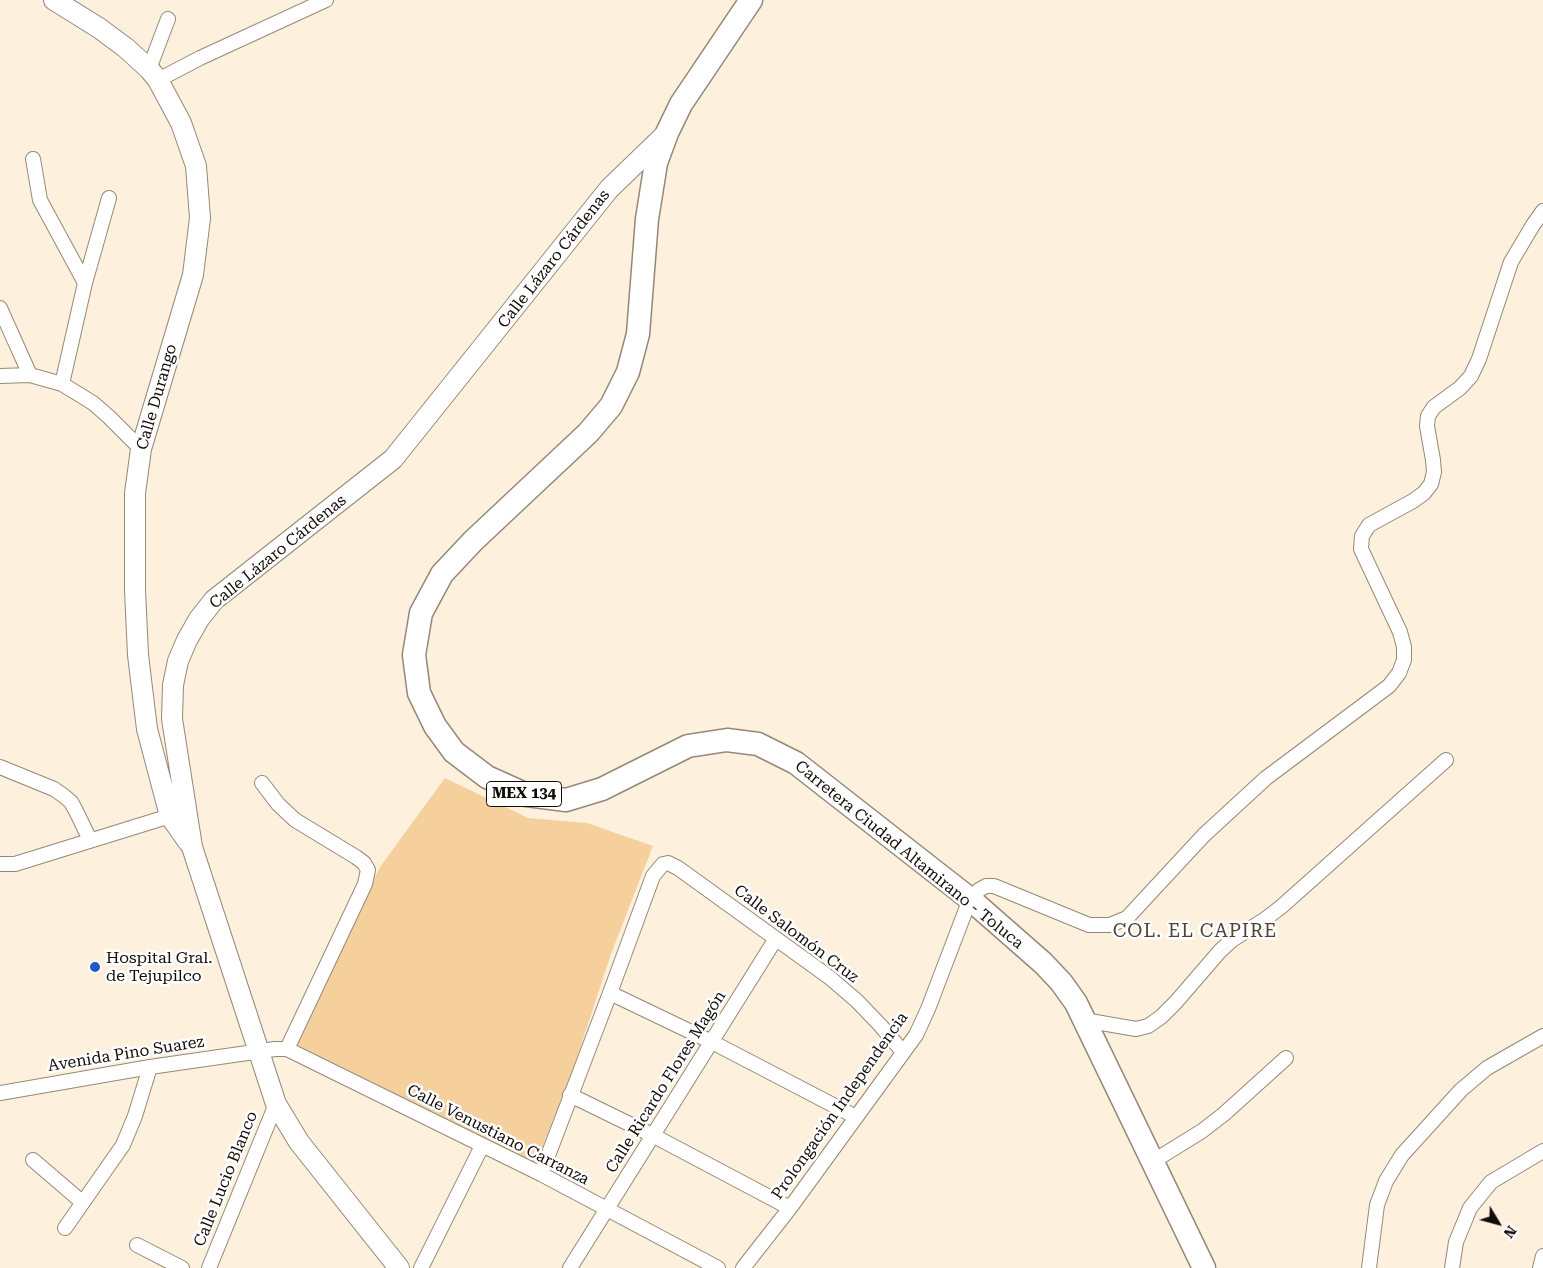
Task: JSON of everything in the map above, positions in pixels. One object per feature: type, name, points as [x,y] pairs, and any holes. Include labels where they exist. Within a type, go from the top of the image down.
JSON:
[{"type":"main road","name":"Carretera Ciudad Altamirano - Toluca","points":[[751,0],[681,104],[667,133],[656,163],[646,219],[638,334],[628,372],[611,406],[588,433],[473,540],[442,574],[421,613],[414,655],[420,693],[435,726],[454,752],[486,777],[527,795],[566,800],[602,790],[688,746],[727,740],[758,744],[796,763],[970,899],[1043,962],[1061,982],[1076,1003],[1204,1268]]},
{"type":"street","name":"Calle Durango","points":[[54,0],[106,33],[126,48],[154,75],[182,124],[196,166],[200,218],[193,276],[141,449],[135,493],[135,590],[138,656],[147,729],[170,816],[192,847]]},
{"type":"street","points":[[154,75],[200,58],[326,0]]},
{"type":"street","points":[[154,75],[168,19]]},
{"type":"street","name":"Calle Lázaro Cárdenas","points":[[399,1268],[299,1142],[276,1104],[192,847],[172,719],[173,685],[178,661],[199,619],[214,600],[393,459],[609,189],[667,133]]},
{"type":"street","points":[[33,159],[40,200],[85,284]]},
{"type":"street","points":[[62,384],[85,284],[109,198]]},
{"type":"street","points":[[970,899],[983,886],[990,885],[1089,925],[1110,925],[1127,918],[1204,835],[1266,778],[1389,686],[1399,673],[1404,660],[1404,646],[1400,632],[1361,549],[1362,536],[1369,525],[1413,501],[1424,493],[1430,484],[1434,472],[1427,426],[1428,416],[1434,407],[1460,388],[1471,376],[1479,359],[1511,262],[1533,224],[1543,211]]},
{"type":"street","points":[[0,308],[30,375]]},
{"type":"street","points":[[0,376],[30,375],[62,384],[93,403],[141,449]]},
{"type":"street","points":[[1084,1020],[1136,1029],[1148,1026],[1161,1017],[1214,957],[1232,940],[1281,907],[1446,760]]},
{"type":"street","points":[[0,767],[54,789],[64,796],[71,802],[90,840]]},
{"type":"street","points":[[262,783],[278,804],[295,820],[356,857],[364,863],[368,870],[365,884],[287,1050]]},
{"type":"street","points":[[0,864],[15,864],[170,816]]},
{"type":"street","name":"Calle Salomón Cruz","points":[[610,993],[653,876],[657,869],[663,864],[668,863],[678,868],[829,978],[857,1001],[903,1052]]},
{"type":"street","name":"Prolongación Independencia","points":[[743,1268],[790,1208],[916,1035],[970,899]]},
{"type":"street","name":"Calle Ricardo Flores Magón","points":[[570,1268],[775,940]]},
{"type":"street","points":[[541,1174],[610,993],[712,1042],[856,1117]]},
{"type":"street","points":[[1369,1268],[1377,1205],[1386,1181],[1402,1155],[1461,1090],[1487,1068],[1543,1036]]},
{"type":"street","name":"Calle Venustiano Carranza","points":[[258,1052],[275,1049],[287,1050],[298,1054],[541,1174],[718,1268]]},
{"type":"street","name":"Avenida Pino Suarez","points":[[0,1093],[150,1067],[258,1052]]},
{"type":"street","points":[[1152,1162],[1202,1131],[1224,1114],[1286,1058]]},
{"type":"street","points":[[65,1228],[123,1145],[135,1116],[150,1067]]},
{"type":"street","points":[[570,1095],[654,1136],[790,1208]]},
{"type":"street","name":"Calle Lucio Blanco","points":[[209,1268],[276,1104]]},
{"type":"street","points":[[421,1268],[482,1146]]},
{"type":"street","points":[[1452,1268],[1456,1242],[1470,1208],[1491,1182],[1543,1151]]},
{"type":"street","points":[[33,1160],[82,1202]]},
{"type":"street","points":[[137,1245],[182,1268]]},
{"type":"street","points":[[1540,1268],[1543,1256]]},
{"type":"shaded area","points":[[445,778],[528,818],[587,823],[653,846],[611,954],[573,1070],[536,1163],[293,1043],[380,867]]},
{"type":"place","name":"Hospital Gral. de Tejupilco","points":[[95,967]]},
{"type":"district","name":"COL. EL CAPIRE","points":[[1195,931]]}]
